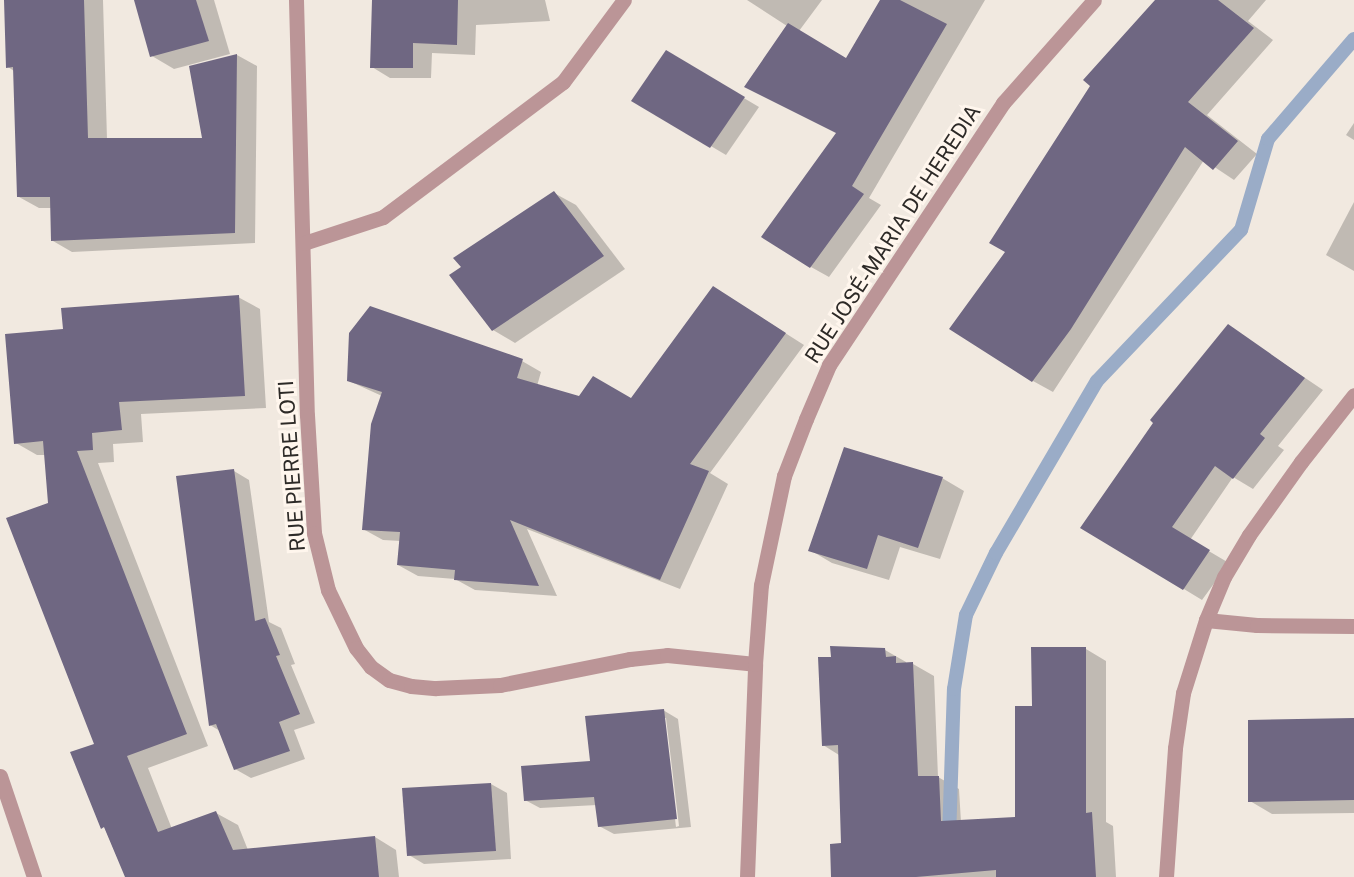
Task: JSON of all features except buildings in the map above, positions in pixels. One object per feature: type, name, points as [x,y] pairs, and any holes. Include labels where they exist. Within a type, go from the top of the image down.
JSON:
[{"type":"street","name":"RUE PIERRE LOTI","points":[[296,0],[307,415],[314,533],[328,590],[356,648],[371,667],[389,680],[411,686],[436,688],[500,685],[630,659],[668,655],[755,664]]},
{"type":"street","points":[[304,243],[382,217],[563,82],[624,0]]},
{"type":"street","name":"RUE JOSÉ-MARIA DE HEREDIA","points":[[747,877],[755,664],[761,585],[784,476],[830,365],[1003,104],[1094,0]]},
{"type":"street","points":[[1166,877],[1175,748],[1183,693],[1206,620],[1224,577],[1249,535],[1301,462],[1354,395]]},
{"type":"street","points":[[1206,620],[1246,624],[1354,626]]},
{"type":"street","points":[[0,776],[34,877]]},
{"type":"waterway","points":[[949,838],[954,689],[966,615],[996,553],[1097,381],[1241,230],[1268,139],[1354,39]]}]
